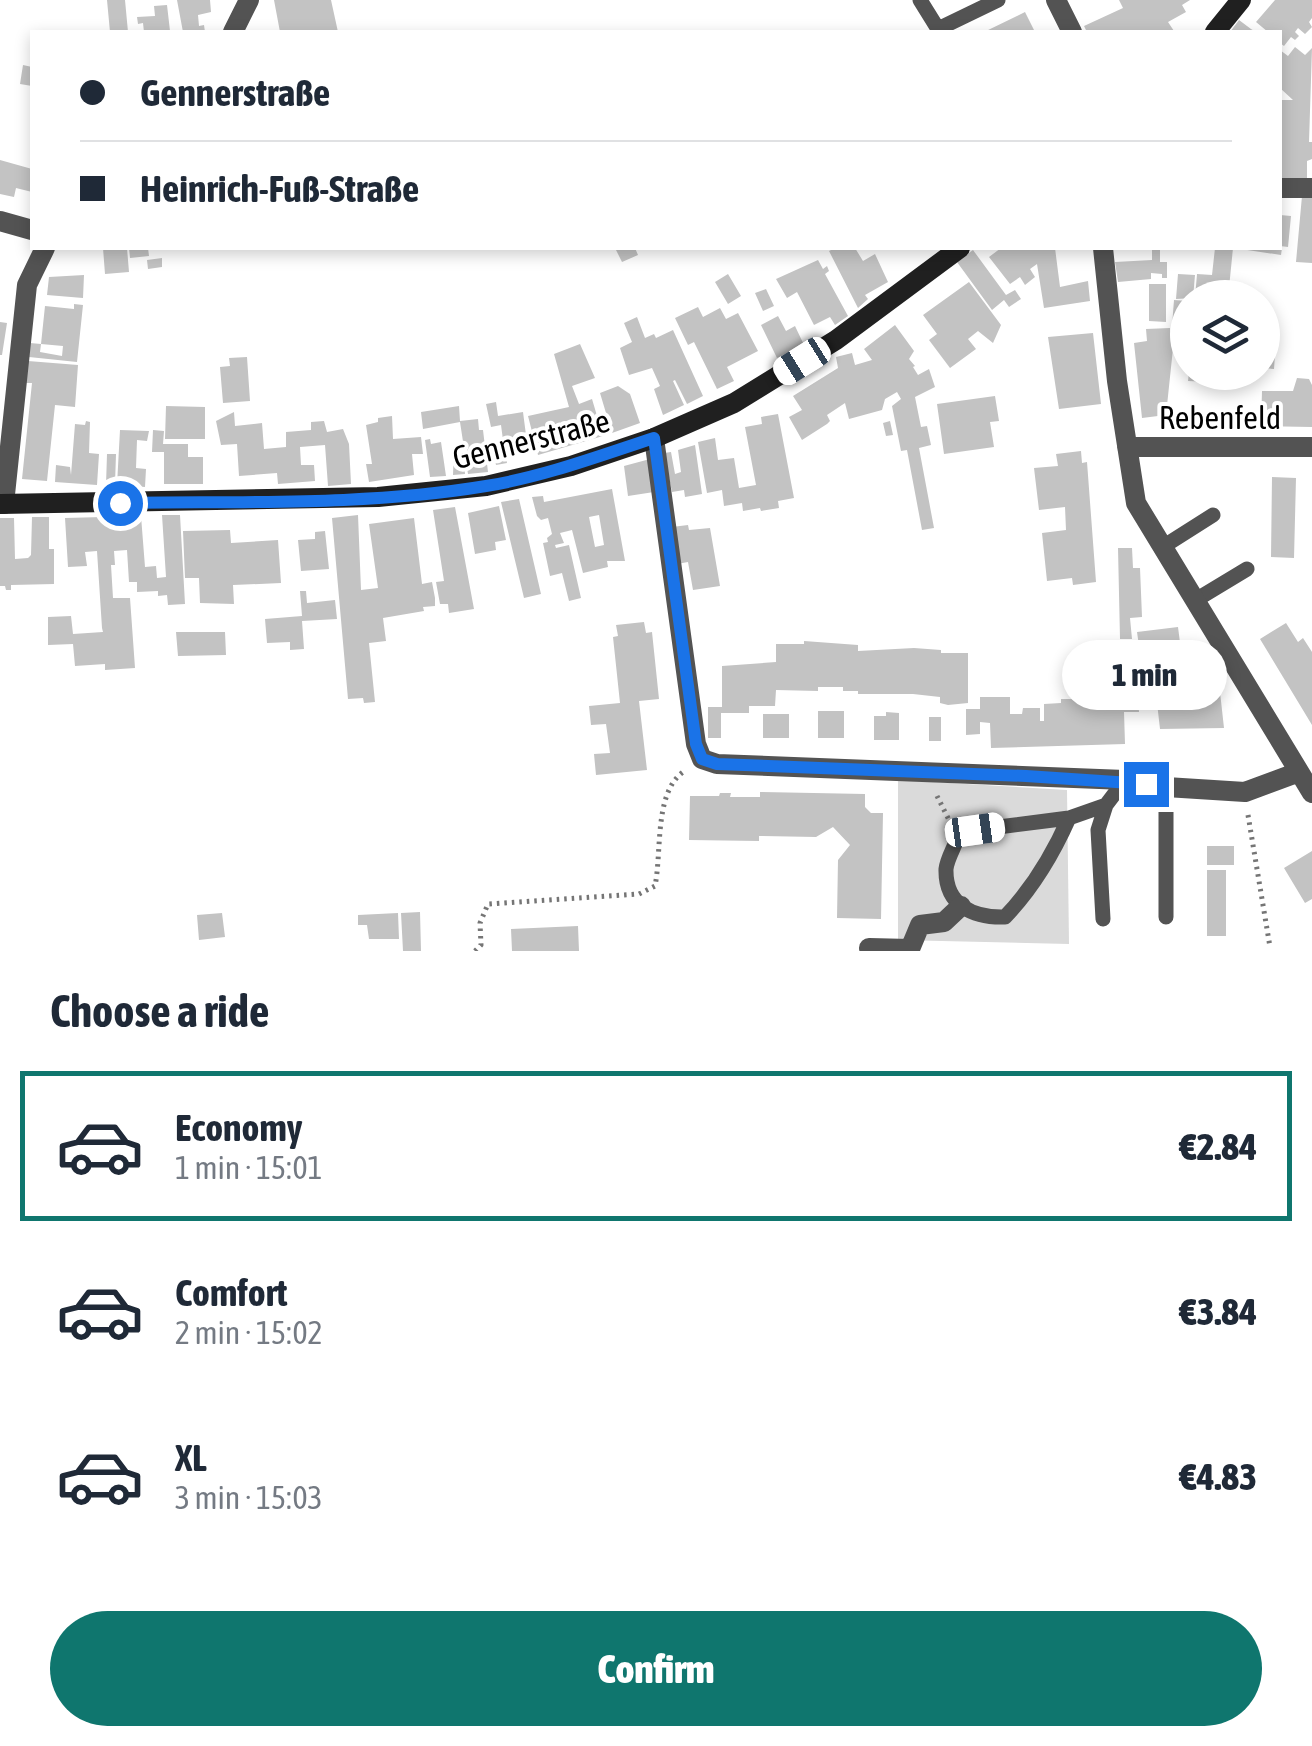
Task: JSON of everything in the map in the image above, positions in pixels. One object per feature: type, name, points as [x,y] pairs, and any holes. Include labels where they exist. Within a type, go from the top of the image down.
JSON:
[{"type":"street","points":[[234,30],[249,0]]},
{"type":"street","points":[[1056,0],[1071,30]]},
{"type":"street","points":[[1217,30],[1241,0]]},
{"type":"street","points":[[1282,188],[1312,188]]},
{"type":"street","points":[[0,221],[30,229]]},
{"type":"street","points":[[2,504],[27,285],[44,250]]},
{"type":"street","name":"Gennerstraße","points":[[2,504],[275,501],[414,494],[486,486],[571,466],[654,438],[734,403],[836,340],[957,250]]},
{"type":"street","points":[[1103,250],[1136,503],[1312,793]]},
{"type":"street","points":[[654,438],[678,630],[696,744],[702,759],[717,764],[1126,780],[1244,792],[1300,772]]},
{"type":"street","name":"Rebenfeld","points":[[1128,447],[1312,447]]},
{"type":"street","points":[[869,948],[910,948],[920,924],[944,922],[961,906]]},
{"type":"lane","points":[[920,0],[938,28],[998,0]]},
{"type":"lane","points":[[1161,548],[1213,515]]},
{"type":"lane","points":[[1194,601],[1247,569]]},
{"type":"lane","points":[[1103,919],[1098,830],[1106,804],[1126,780]]},
{"type":"lane","points":[[1166,787],[1166,917]]},
{"type":"lane","points":[[1069,818],[1056,848],[1020,902],[1005,916],[982,918],[961,906],[950,891],[946,867],[958,839],[975,830],[1069,818],[1106,804]]},
{"type":"path","points":[[474,951],[481,945],[480,922],[488,904],[639,894],[654,886],[664,795],[674,778],[702,759]]},
{"type":"path","points":[[926,771],[958,839]]},
{"type":"path","points":[[1244,792],[1270,947]]},
{"type":"shaded area","points":[[898,780],[1067,790],[1069,944],[898,940]]},
{"type":"building","points":[[107,0],[125,0],[128,30],[110,30]]},
{"type":"building","points":[[177,0],[210,0],[211,12],[198,15],[199,26],[204,25],[205,30],[183,30]]},
{"type":"building","points":[[274,0],[331,0],[338,30],[280,30]]},
{"type":"building","points":[[1119,0],[1190,0],[1182,5],[1186,12],[1168,22],[1173,30],[1086,30],[1084,26],[1123,8]]},
{"type":"building","points":[[1275,0],[1312,0],[1312,27],[1305,34],[1298,28],[1295,32],[1299,36],[1295,40],[1291,37],[1284,46],[1282,30],[1266,30],[1256,22]]},
{"type":"building","points":[[167,5],[170,30],[144,30],[143,23],[138,24],[137,17],[155,16],[154,6]]},
{"type":"building","points":[[1025,12],[1034,30],[988,30]]},
{"type":"building","points":[[1239,20],[1253,30],[1232,30]]},
{"type":"building","points":[[1295,47],[1305,55],[1312,48],[1312,159],[1307,161],[1307,178],[1282,178],[1282,100],[1293,100],[1282,90],[1282,52],[1288,56]]},
{"type":"building","points":[[23,65],[30,67],[30,86],[20,84]]},
{"type":"building","points":[[0,160],[30,168],[30,192],[16,188],[14,197],[0,194]]},
{"type":"building","points":[[1302,196],[1312,197],[1312,263],[1296,262]]},
{"type":"building","points":[[1282,215],[1291,216],[1288,247],[1282,246]]},
{"type":"building","points":[[103,250],[127,250],[129,272],[105,274]]},
{"type":"building","points":[[129,250],[148,250],[149,256],[130,258]]},
{"type":"building","points":[[616,250],[636,250],[638,255],[622,262]]},
{"type":"building","points":[[856,250],[863,261],[875,254],[888,282],[865,295],[868,299],[858,308],[829,251]]},
{"type":"building","points":[[973,250],[1006,295],[1015,290],[1021,299],[1009,307],[1004,300],[992,310],[957,262]]},
{"type":"building","points":[[998,250],[1055,250],[1060,287],[1088,281],[1090,301],[1044,308],[1037,264],[1030,269],[1035,277],[1025,285],[1020,277],[1010,284],[989,257]]},
{"type":"building","points":[[1152,250],[1160,250],[1160,262],[1167,262],[1167,278],[1151,273],[1151,279],[1118,282],[1115,262],[1152,260]]},
{"type":"building","points":[[1215,250],[1233,250],[1230,280],[1196,280],[1197,274],[1212,275]]},
{"type":"building","points":[[1247,250],[1282,250],[1281,255]]},
{"type":"building","points":[[162,258],[162,267],[148,269],[147,260]]},
{"type":"building","points":[[818,260],[823,269],[827,266],[829,271],[825,274],[848,316],[835,325],[830,317],[814,325],[797,292],[787,298],[776,279]]},
{"type":"building","points":[[728,274],[741,296],[728,304],[715,282]]},
{"type":"building","points":[[1178,274],[1195,275],[1195,280],[1178,280]]},
{"type":"building","points":[[84,275],[83,298],[47,295],[49,277]]},
{"type":"building","points":[[969,282],[1001,325],[993,343],[978,331],[968,339],[976,349],[950,368],[929,340],[937,334],[923,315]]},
{"type":"building","points":[[1149,284],[1166,284],[1166,322],[1149,321]]},
{"type":"building","points":[[766,289],[774,306],[763,311],[755,293]]},
{"type":"building","points":[[74,304],[83,305],[77,362],[29,357],[30,343],[41,344],[45,306],[74,309]],"holes":[[[41,344],[63,346],[62,356],[40,352]]]},
{"type":"building","points":[[698,307],[703,317],[720,308],[726,319],[738,313],[758,351],[727,367],[734,381],[717,389],[694,342],[688,345],[675,318]]},
{"type":"building","points":[[778,316],[786,331],[795,326],[804,345],[777,358],[761,325]]},
{"type":"building","points":[[637,317],[645,338],[654,334],[656,338],[673,330],[703,396],[687,404],[675,380],[684,405],[663,415],[654,389],[660,386],[652,368],[629,375],[620,348],[632,342],[624,323]]},
{"type":"building","points":[[0,322],[7,323],[2,355],[0,355]]},
{"type":"building","points":[[895,325],[914,351],[909,359],[918,375],[929,369],[935,387],[915,397],[921,427],[927,426],[931,445],[919,448],[934,528],[922,530],[907,450],[901,451],[892,406],[901,399],[897,392],[885,399],[882,410],[849,419],[845,403],[827,415],[827,424],[802,440],[789,417],[802,410],[793,396],[838,368],[836,357],[852,353],[855,365],[872,360],[864,349]]},
{"type":"building","points":[[1170,328],[1170,377],[1166,415],[1142,418],[1134,343],[1147,341],[1146,329]]},
{"type":"building","points":[[1093,333],[1101,404],[1059,409],[1048,337]]},
{"type":"building","points":[[580,344],[595,378],[572,386],[579,404],[592,399],[603,436],[538,455],[528,416],[569,407],[554,354]]},
{"type":"building","points":[[247,357],[250,401],[223,403],[220,367],[230,366],[229,358]]},
{"type":"building","points":[[28,361],[78,365],[75,407],[55,405],[47,481],[22,479],[32,383],[26,383]]},
{"type":"building","points":[[1297,378],[1309,379],[1312,385],[1312,427],[1261,426],[1262,391],[1293,391]]},
{"type":"building","points":[[618,386],[630,394],[640,423],[612,433],[600,393]]},
{"type":"building","points":[[995,396],[999,421],[990,422],[994,447],[944,454],[937,404]]},
{"type":"building","points":[[496,402],[498,416],[523,412],[526,435],[503,440],[501,425],[491,427],[486,404]]},
{"type":"building","points":[[166,406],[205,407],[205,439],[165,439]]},
{"type":"building","points":[[459,406],[460,421],[478,419],[479,430],[483,430],[488,472],[468,474],[460,422],[423,429],[421,412]]},
{"type":"building","points":[[234,412],[235,426],[262,423],[264,449],[286,447],[286,432],[311,430],[311,422],[324,421],[327,432],[343,429],[349,444],[351,484],[328,486],[325,445],[300,447],[301,465],[314,465],[315,481],[278,484],[277,473],[239,476],[237,444],[221,445],[216,421]]},
{"type":"building","points":[[778,414],[794,498],[778,501],[779,508],[761,511],[743,511],[742,503],[724,506],[722,490],[707,493],[698,442],[715,438],[718,460],[734,458],[739,488],[756,485],[745,427],[762,424],[761,417]]},
{"type":"building","points":[[392,416],[393,439],[421,437],[423,454],[412,454],[414,475],[369,482],[366,464],[372,464],[366,425]]},
{"type":"building","points":[[890,421],[893,435],[886,436],[883,423]]},
{"type":"building","points":[[90,422],[89,453],[99,454],[97,485],[55,482],[56,465],[70,467],[71,475],[75,424],[85,425]]},
{"type":"building","points":[[120,430],[149,431],[147,441],[137,440],[136,468],[146,469],[145,487],[117,485]]},
{"type":"building","points":[[153,430],[164,431],[163,444],[188,444],[188,457],[203,457],[203,484],[164,484],[164,452],[152,452]]},
{"type":"building","points":[[430,439],[431,444],[441,442],[446,476],[430,477],[425,440]]},
{"type":"building","points":[[502,439],[507,463],[496,465],[492,441]]},
{"type":"building","points":[[463,445],[465,474],[453,475],[454,446]]},
{"type":"building","points":[[695,445],[702,494],[685,497],[684,490],[672,492],[664,453],[671,452],[675,474],[681,472],[678,450]]},
{"type":"building","points":[[1081,451],[1082,463],[1087,462],[1096,582],[1073,585],[1072,578],[1047,581],[1042,533],[1066,530],[1065,507],[1039,510],[1034,468],[1058,466],[1056,454]]},
{"type":"building","points":[[107,454],[116,454],[115,484],[106,485]]},
{"type":"building","points":[[650,459],[654,492],[628,496],[624,466]]},
{"type":"building","points":[[1272,477],[1296,478],[1294,558],[1271,557]]},
{"type":"building","points":[[612,489],[625,561],[607,561],[608,567],[583,573],[572,530],[560,533],[564,543],[555,545],[569,545],[581,598],[569,601],[562,573],[550,576],[543,543],[552,534],[548,518],[541,520],[537,516],[532,497],[543,496],[544,502]],"holes":[[[599,515],[604,545],[595,547],[589,517]]]},
{"type":"building","points":[[519,499],[541,594],[524,598],[501,502]]},
{"type":"building","points":[[499,506],[506,540],[495,542],[496,550],[475,554],[468,513]]},
{"type":"building","points":[[455,507],[474,609],[449,613],[448,604],[440,604],[436,582],[444,581],[433,510]]},
{"type":"building","points":[[162,515],[180,515],[185,604],[168,605],[167,595],[158,596],[158,591],[137,592],[137,582],[129,582],[127,550],[114,551],[113,598],[130,598],[135,668],[75,666],[73,644],[48,645],[48,617],[71,616],[73,634],[103,632],[97,551],[85,552],[87,566],[68,567],[65,518],[141,516],[145,567],[156,566],[157,578],[166,577]]},
{"type":"building","points":[[358,515],[361,590],[378,588],[369,524],[414,518],[422,584],[432,582],[435,598],[435,606],[423,607],[424,611],[383,618],[386,641],[369,643],[375,702],[364,703],[363,698],[348,699],[332,518]]},
{"type":"building","points":[[32,517],[49,517],[54,584],[11,585],[11,590],[6,590],[0,586],[0,518],[14,518],[15,559],[31,555]]},
{"type":"building","points":[[688,525],[689,530],[710,528],[720,586],[693,590],[688,562],[677,564],[672,527]]},
{"type":"building","points":[[230,530],[231,543],[278,540],[281,583],[233,585],[234,604],[200,603],[199,578],[185,578],[183,531]]},
{"type":"building","points":[[325,531],[329,569],[301,571],[298,540],[315,539],[315,532]]},
{"type":"building","points":[[1118,548],[1132,548],[1133,568],[1140,568],[1142,617],[1130,618],[1132,639],[1120,639]]},
{"type":"building","points":[[300,591],[306,591],[307,603],[335,600],[337,619],[302,621],[304,649],[290,650],[290,642],[267,643],[265,619],[302,616]]},
{"type":"building","points":[[644,622],[646,633],[652,632],[659,699],[639,701],[647,770],[596,775],[594,754],[610,753],[606,724],[591,725],[589,706],[620,703],[613,637],[618,636],[616,625]]},
{"type":"building","points":[[1286,623],[1298,642],[1303,638],[1312,652],[1312,725],[1260,639]]},
{"type":"building","points":[[1178,627],[1183,666],[1142,670],[1143,684],[1137,684],[1139,712],[1124,712],[1125,744],[991,748],[990,723],[980,722],[980,734],[966,735],[966,709],[980,709],[980,697],[1010,697],[1010,714],[1022,714],[1023,708],[1040,708],[1040,721],[1044,721],[1044,704],[1061,703],[1061,699],[1081,699],[1081,706],[1123,704],[1121,654],[1140,653],[1137,632]]},
{"type":"building","points":[[176,632],[225,632],[226,655],[178,656]]},
{"type":"building","points":[[804,641],[858,645],[858,651],[914,648],[968,653],[968,703],[948,705],[940,703],[940,697],[913,694],[858,694],[843,691],[843,687],[776,690],[775,706],[749,706],[749,713],[721,713],[721,738],[708,738],[708,707],[722,707],[722,666],[776,662],[776,644]]},
{"type":"building","points":[[1204,670],[1206,688],[1214,687],[1220,692],[1224,728],[1160,729],[1156,694],[1184,690],[1182,673]]},
{"type":"building","points":[[818,711],[844,711],[844,738],[818,738]]},
{"type":"building","points":[[886,712],[899,713],[899,740],[874,740],[874,716],[886,716]]},
{"type":"building","points":[[763,714],[789,714],[789,738],[763,738]]},
{"type":"building","points":[[929,717],[941,717],[941,741],[929,741]]},
{"type":"building","points":[[760,792],[865,794],[865,807],[871,813],[883,813],[881,919],[837,918],[838,860],[850,845],[833,827],[816,837],[689,840],[690,796],[731,793],[730,797],[760,797]]},
{"type":"building","points":[[1207,846],[1234,846],[1234,865],[1207,865]]},
{"type":"building","points":[[1312,851],[1312,899],[1305,903],[1284,868]]},
{"type":"building","points":[[1207,870],[1226,870],[1226,936],[1207,936]]},
{"type":"building","points":[[420,912],[421,951],[403,951],[401,913]]},
{"type":"building","points":[[222,913],[225,937],[199,940],[197,915]]},
{"type":"building","points":[[398,913],[399,939],[369,939],[367,925],[358,925],[358,915]]},
{"type":"building","points":[[578,926],[579,951],[512,951],[511,929]]},
{"type":"route","points":[[120,503],[378,497],[486,486],[571,466],[654,438],[676,611],[696,744],[702,759],[717,764],[1126,780],[1146,784]]}]
